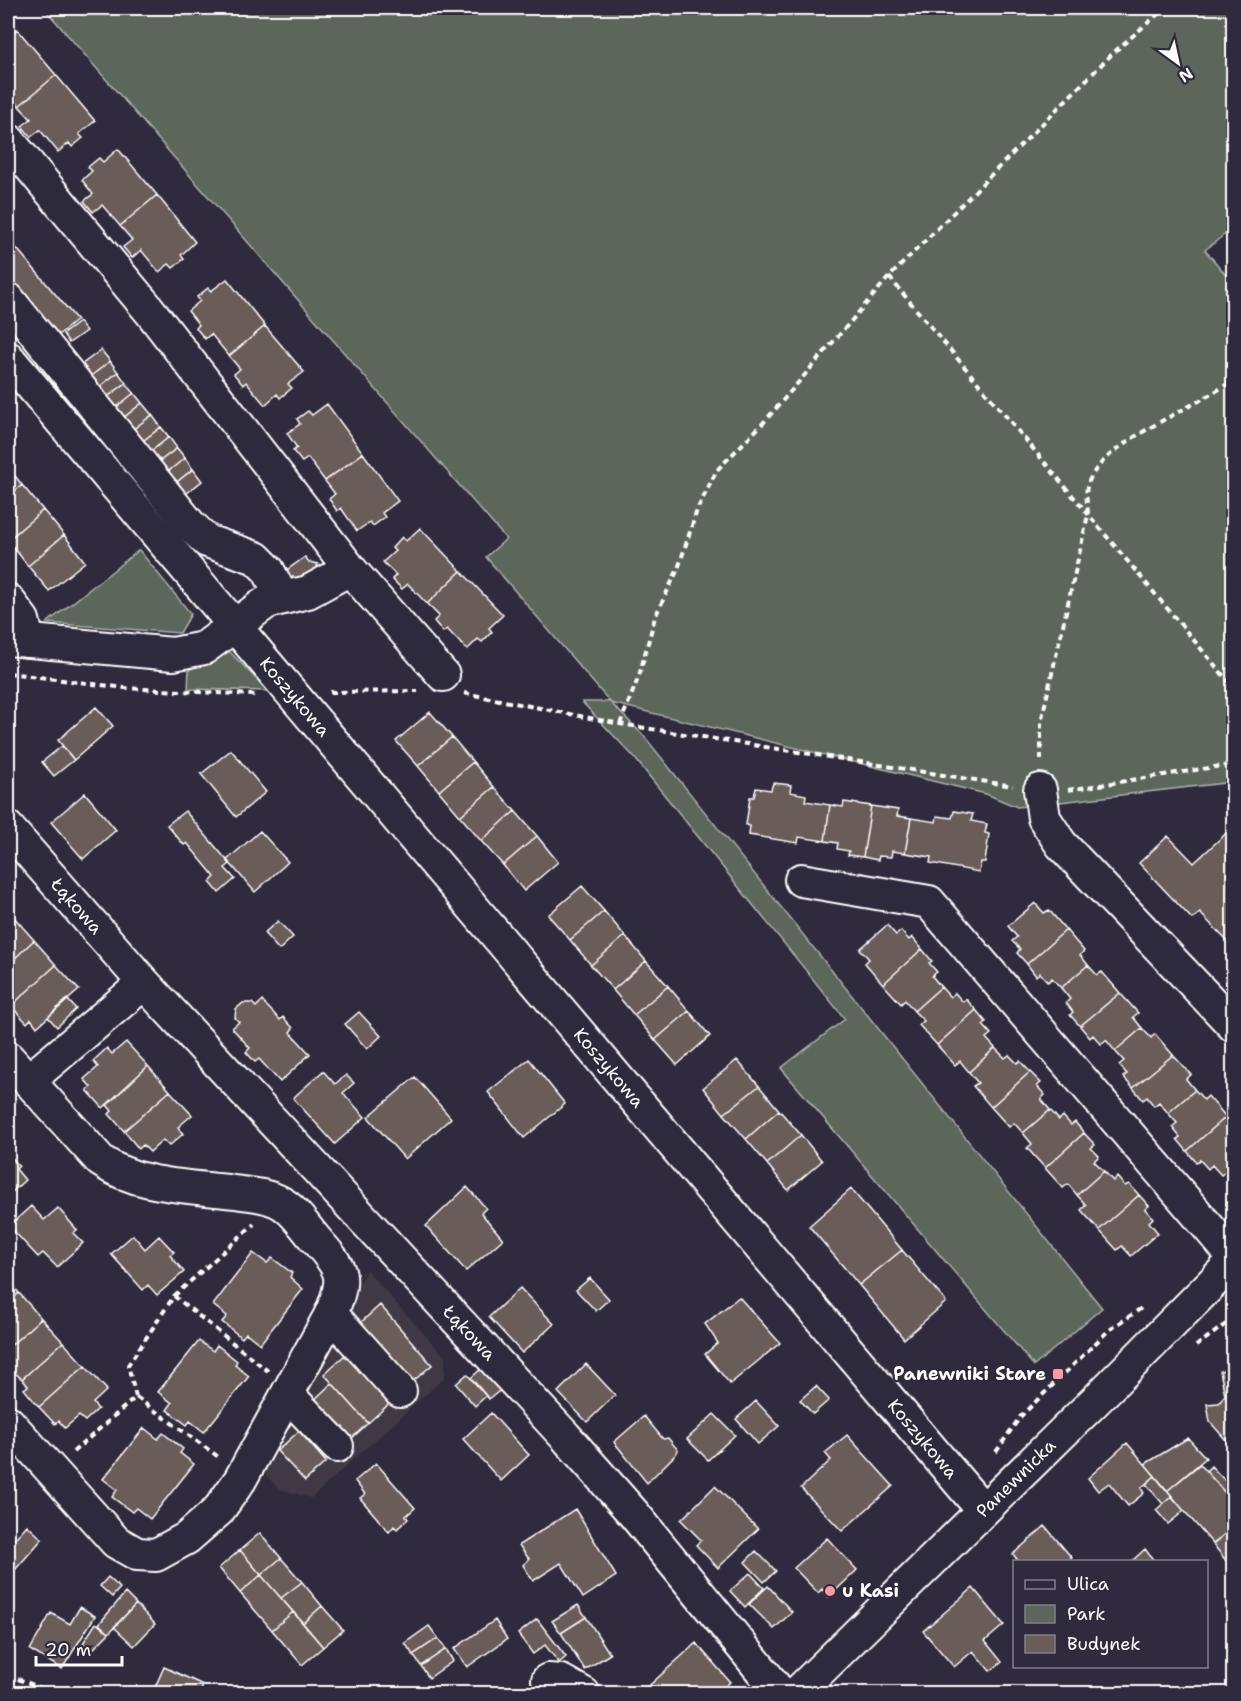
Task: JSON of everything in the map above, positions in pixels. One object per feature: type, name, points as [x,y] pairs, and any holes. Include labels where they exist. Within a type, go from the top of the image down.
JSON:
[{"type":"street","points":[[8,140],[150,311],[441,685]]},
{"type":"street","points":[[8,299],[190,525],[207,541],[256,558],[268,570],[282,597]]},
{"type":"street","name":"Koszykowa","points":[[8,358],[233,627],[982,1509]]},
{"type":"street","points":[[8,600],[23,620],[18,640],[173,654],[204,648],[267,602],[308,592],[350,569]]},
{"type":"street","points":[[1040,790],[1044,818],[1060,844],[1233,1026]]},
{"type":"street","name":"Łąkowa","points":[[8,828],[144,983],[565,1436],[634,1514],[781,1694]]},
{"type":"street","points":[[801,880],[929,902],[1233,1257]]},
{"type":"street","points":[[28,1081],[144,983]]},
{"type":"street","points":[[8,1058],[101,1161],[118,1173],[140,1179],[258,1195],[283,1204],[328,1253],[341,1274],[340,1290],[331,1314],[278,1384],[240,1480],[218,1511],[188,1538],[156,1555],[136,1554],[116,1542],[8,1422]]},
{"type":"street","name":"Panewnicka","points":[[796,1694],[982,1509],[1099,1397],[1233,1262]]},
{"type":"street","points":[[331,1314],[400,1391]]},
{"type":"street","points":[[278,1384],[337,1446]]},
{"type":"street","points":[[548,1680],[561,1681],[584,1694]]},
{"type":"path","points":[[620,724],[639,676],[656,617],[678,569],[697,510],[717,470],[766,420],[889,278],[1113,53],[1165,8]]},
{"type":"path","points":[[889,278],[1233,688]]},
{"type":"path","points":[[1040,790],[1041,722],[1088,515],[1087,488],[1098,463],[1233,379]]},
{"type":"path","points":[[8,674],[125,688],[259,695]]},
{"type":"path","points":[[323,692],[441,685],[620,724],[1040,790],[1067,790],[1233,765]]},
{"type":"path","points":[[228,1464],[136,1397],[129,1365],[174,1296],[255,1223]]},
{"type":"path","points":[[174,1296],[278,1384]]},
{"type":"path","points":[[71,1454],[136,1397]]},
{"type":"path","points":[[8,1675],[56,1694]]},
{"type":"shaded area","points":[[366,1270],[445,1357],[445,1377],[311,1498],[279,1489],[262,1471]]},
{"type":"green space","points":[[44,8],[1233,8],[1233,228],[1205,250],[1233,283],[1233,782],[1017,807],[986,794],[611,703],[644,736],[1102,1308],[1034,1366],[781,1068],[845,1019],[633,756],[582,702],[610,702],[486,557],[506,539]]},
{"type":"green space","points":[[139,550],[191,614],[180,633],[47,623]]},
{"type":"green space","points":[[226,648],[268,691],[188,689],[189,670]]},
{"type":"building","points":[[17,29],[56,75],[19,106],[8,91],[8,37]]},
{"type":"building","points":[[56,75],[95,121],[79,134],[83,138],[72,147],[69,143],[58,152],[40,130],[31,137],[22,126],[31,119],[19,106]]},
{"type":"building","points":[[118,149],[157,195],[120,226],[102,205],[93,212],[84,201],[93,194],[82,180],[92,171],[88,167],[99,158],[103,162]]},
{"type":"building","points":[[157,195],[195,242],[181,255],[184,259],[173,268],[169,264],[159,272],[141,250],[132,258],[123,247],[132,240],[120,226]]},
{"type":"building","points":[[8,238],[77,320],[56,337],[8,278]]},
{"type":"building","points":[[227,279],[265,326],[229,356],[211,334],[205,339],[196,328],[199,325],[188,311],[200,301],[197,297],[208,288],[211,291]]},
{"type":"building","points":[[79,322],[86,331],[69,343],[63,334]]},
{"type":"building","points":[[265,326],[304,372],[288,384],[292,388],[280,398],[277,394],[265,405],[246,382],[243,385],[234,374],[240,369],[229,356]]},
{"type":"building","points":[[101,350],[110,361],[90,377],[81,365]]},
{"type":"building","points":[[110,361],[118,372],[98,388],[90,377]]},
{"type":"building","points":[[118,372],[126,383],[106,398],[98,388]]},
{"type":"building","points":[[126,383],[134,393],[114,409],[106,398]]},
{"type":"building","points":[[134,393],[142,403],[122,419],[114,409]]},
{"type":"building","points":[[142,403],[152,415],[131,431],[122,419]]},
{"type":"building","points":[[327,404],[363,453],[325,481],[308,458],[302,462],[293,451],[297,448],[287,433],[300,424],[297,419],[308,411],[312,415]]},
{"type":"building","points":[[152,415],[161,427],[140,443],[131,431]]},
{"type":"building","points":[[161,427],[169,437],[149,453],[140,443]]},
{"type":"building","points":[[169,437],[177,448],[156,464],[149,453]]},
{"type":"building","points":[[177,448],[185,458],[165,474],[156,464]]},
{"type":"building","points":[[363,453],[398,501],[382,513],[385,517],[373,526],[370,522],[357,531],[341,508],[337,511],[329,499],[335,494],[325,481]]},
{"type":"building","points":[[185,458],[193,469],[173,485],[165,474]]},
{"type":"building","points":[[8,467],[22,485],[8,497]]},
{"type":"building","points":[[193,469],[202,481],[182,497],[173,485]]},
{"type":"building","points":[[22,485],[43,510],[8,540],[8,497]]},
{"type":"building","points":[[43,510],[64,535],[28,566],[8,540]]},
{"type":"building","points":[[420,528],[461,571],[427,604],[408,584],[402,589],[392,579],[396,575],[383,562],[395,551],[392,548],[402,537],[406,541]]},
{"type":"building","points":[[64,535],[85,562],[49,591],[28,566]]},
{"type":"building","points":[[305,557],[309,562],[318,564],[316,570],[303,580],[286,575],[284,572]]},
{"type":"building","points":[[461,571],[503,615],[489,628],[492,632],[482,642],[478,639],[467,650],[447,629],[443,632],[434,621],[439,616],[427,604]]},
{"type":"building","points":[[96,707],[113,726],[74,760],[58,740]]},
{"type":"building","points":[[430,712],[452,737],[418,766],[396,741]]},
{"type":"building","points":[[452,737],[473,762],[439,791],[418,766]]},
{"type":"building","points":[[62,746],[74,760],[54,776],[42,762]]},
{"type":"building","points":[[231,750],[266,792],[236,817],[201,774]]},
{"type":"building","points":[[473,762],[494,787],[460,816],[439,791]]},
{"type":"building","points":[[773,783],[791,785],[790,792],[806,795],[805,801],[830,805],[825,841],[799,837],[798,843],[749,835],[750,826],[746,825],[750,797],[754,797],[756,788],[771,790]]},
{"type":"building","points":[[494,787],[515,811],[481,841],[460,816]]},
{"type":"building","points":[[85,793],[116,830],[83,859],[51,822]]},
{"type":"building","points":[[844,802],[871,806],[863,857],[848,855],[849,851],[837,849],[838,843],[825,841],[830,805],[843,807]]},
{"type":"building","points":[[871,806],[898,810],[897,816],[911,818],[905,853],[892,851],[891,857],[879,856],[878,860],[863,857]]},
{"type":"building","points":[[185,811],[230,864],[225,868],[235,879],[219,893],[210,882],[215,877],[187,843],[184,845],[167,825]]},
{"type":"building","points":[[515,811],[537,836],[503,865],[481,841]]},
{"type":"building","points":[[954,811],[973,814],[971,821],[987,824],[985,833],[989,834],[985,862],[981,862],[979,872],[930,863],[931,857],[905,853],[911,818],[936,822],[937,816],[952,818]]},
{"type":"building","points":[[1234,826],[1234,880],[1229,885],[1234,890],[1234,948],[1200,913],[1192,919],[1139,863],[1168,836],[1194,863]]},
{"type":"building","points":[[260,831],[288,862],[255,892],[227,860]]},
{"type":"building","points":[[537,836],[558,862],[524,891],[503,865]]},
{"type":"building","points":[[582,886],[604,911],[570,940],[548,915]]},
{"type":"building","points":[[1035,903],[1044,913],[1049,910],[1066,930],[1027,964],[1017,953],[1020,949],[1012,941],[1017,937],[1008,926]]},
{"type":"building","points":[[604,911],[625,936],[591,965],[570,940]]},
{"type":"building","points":[[13,916],[34,940],[8,965],[8,921]]},
{"type":"building","points":[[278,921],[293,937],[279,950],[264,933]]},
{"type":"building","points":[[887,925],[896,935],[901,931],[909,940],[912,937],[922,949],[883,984],[865,963],[869,959],[860,949]]},
{"type":"building","points":[[1066,930],[1084,951],[1080,955],[1088,965],[1061,988],[1052,978],[1048,982],[1040,973],[1036,976],[1027,964]]},
{"type":"building","points":[[625,936],[646,961],[613,990],[591,965]]},
{"type":"building","points":[[34,940],[56,965],[11,1006],[8,1002],[8,965]]},
{"type":"building","points":[[922,949],[932,961],[929,963],[937,972],[932,976],[941,987],[914,1011],[905,1000],[901,1004],[883,984]]},
{"type":"building","points":[[646,961],[668,986],[634,1015],[613,990]]},
{"type":"building","points":[[56,965],[79,990],[37,1027],[31,1019],[27,1023],[11,1006]]},
{"type":"building","points":[[1088,965],[1097,975],[1102,972],[1120,993],[1080,1026],[1070,1015],[1073,1012],[1066,1003],[1070,999],[1061,988]]},
{"type":"building","points":[[668,986],[689,1011],[655,1040],[634,1015]]},
{"type":"building","points":[[941,987],[950,997],[955,993],[963,1002],[966,999],[976,1010],[937,1045],[919,1025],[924,1021],[914,1011]]},
{"type":"building","points":[[1120,993],[1138,1013],[1133,1017],[1142,1028],[1115,1051],[1106,1040],[1101,1044],[1093,1035],[1090,1038],[1080,1026]]},
{"type":"building","points":[[67,999],[76,1009],[57,1027],[48,1017]]},
{"type":"building","points":[[262,1001],[280,1020],[283,1017],[293,1028],[290,1032],[310,1054],[280,1082],[259,1059],[255,1062],[246,1052],[250,1048],[232,1028],[239,1022],[235,1018],[236,1009],[243,1003],[252,1003],[256,1007]]},
{"type":"building","points":[[976,1010],[986,1022],[983,1025],[991,1034],[986,1038],[995,1048],[969,1072],[960,1061],[955,1065],[937,1045]]},
{"type":"building","points":[[689,1011],[710,1036],[677,1065],[655,1040]]},
{"type":"building","points":[[359,1012],[381,1036],[367,1049],[345,1024]]},
{"type":"building","points":[[1142,1028],[1151,1038],[1155,1034],[1173,1055],[1133,1088],[1123,1077],[1127,1074],[1119,1065],[1124,1061],[1115,1051]]},
{"type":"building","points":[[126,1042],[148,1066],[103,1108],[87,1090],[91,1087],[84,1079],[98,1067],[93,1061],[107,1048],[112,1054]]},
{"type":"building","points":[[995,1048],[1005,1058],[1009,1055],[1017,1063],[1020,1061],[1030,1072],[991,1107],[973,1086],[978,1083],[969,1072]]},
{"type":"building","points":[[1173,1055],[1191,1075],[1186,1079],[1195,1090],[1168,1113],[1159,1102],[1154,1106],[1147,1097],[1143,1100],[1133,1088]]},
{"type":"building","points":[[529,1059],[565,1104],[524,1138],[488,1092]]},
{"type":"building","points":[[737,1060],[759,1086],[724,1114],[703,1088]]},
{"type":"building","points":[[148,1066],[170,1091],[124,1131],[109,1114],[112,1111],[107,1105]]},
{"type":"building","points":[[323,1071],[335,1084],[346,1075],[354,1083],[343,1093],[365,1117],[335,1144],[293,1098]]},
{"type":"building","points":[[1030,1072],[1041,1083],[1037,1086],[1045,1095],[1041,1099],[1050,1110],[1023,1133],[1014,1123],[1009,1127],[991,1107]]},
{"type":"building","points":[[415,1077],[451,1118],[405,1159],[368,1117]]},
{"type":"building","points":[[759,1086],[779,1110],[746,1139],[724,1114]]},
{"type":"building","points":[[1195,1090],[1204,1100],[1208,1096],[1226,1117],[1187,1151],[1177,1139],[1180,1137],[1172,1127],[1177,1123],[1168,1113]]},
{"type":"building","points":[[170,1091],[192,1115],[178,1127],[183,1134],[169,1146],[163,1140],[150,1152],[143,1145],[139,1149],[124,1131]]},
{"type":"building","points":[[779,1110],[801,1135],[767,1164],[746,1139]]},
{"type":"building","points":[[1050,1110],[1059,1120],[1063,1116],[1071,1125],[1075,1122],[1084,1133],[1045,1168],[1027,1148],[1032,1144],[1023,1133]]},
{"type":"building","points":[[1226,1117],[1234,1125],[1234,1165],[1221,1175],[1212,1165],[1208,1169],[1200,1160],[1196,1162],[1187,1151]]},
{"type":"building","points":[[1084,1133],[1095,1145],[1091,1148],[1099,1156],[1094,1161],[1104,1171],[1077,1195],[1068,1184],[1063,1188],[1045,1168]]},
{"type":"building","points":[[801,1135],[822,1161],[788,1190],[767,1164]]},
{"type":"building","points":[[8,1153],[19,1166],[16,1169],[25,1180],[8,1196]]},
{"type":"building","points":[[1104,1171],[1113,1181],[1117,1177],[1125,1186],[1129,1184],[1139,1195],[1099,1230],[1081,1210],[1086,1205],[1077,1195]]},
{"type":"building","points":[[467,1187],[486,1208],[481,1213],[503,1239],[466,1271],[426,1226]]},
{"type":"building","points":[[851,1189],[902,1250],[859,1285],[809,1226]]},
{"type":"building","points":[[1139,1195],[1149,1206],[1145,1209],[1153,1218],[1149,1222],[1158,1233],[1131,1256],[1122,1246],[1117,1250],[1099,1230]]},
{"type":"building","points":[[31,1206],[44,1220],[58,1208],[77,1230],[73,1233],[83,1243],[57,1267],[43,1253],[38,1257],[9,1226]]},
{"type":"building","points":[[133,1235],[145,1249],[159,1236],[174,1252],[170,1255],[184,1272],[157,1295],[148,1285],[143,1290],[111,1254]]},
{"type":"building","points":[[902,1250],[946,1302],[904,1339],[859,1285]]},
{"type":"building","points":[[253,1253],[267,1263],[272,1258],[292,1273],[290,1277],[303,1289],[260,1344],[246,1333],[242,1338],[222,1322],[227,1316],[213,1305]]},
{"type":"building","points":[[590,1278],[609,1299],[596,1311],[576,1290]]},
{"type":"building","points":[[8,1280],[19,1293],[8,1303]]},
{"type":"building","points":[[520,1288],[554,1324],[522,1353],[489,1317]]},
{"type":"building","points":[[19,1293],[41,1318],[8,1348],[8,1303]]},
{"type":"building","points":[[739,1297],[780,1343],[730,1384],[705,1354],[718,1343],[705,1324]]},
{"type":"building","points":[[380,1305],[432,1365],[411,1383],[358,1325]]},
{"type":"building","points":[[41,1318],[63,1342],[22,1379],[15,1373],[12,1376],[8,1371],[8,1348]]},
{"type":"building","points":[[199,1341],[213,1351],[217,1345],[237,1361],[235,1365],[249,1376],[204,1432],[190,1421],[187,1425],[167,1410],[172,1403],[158,1392]]},
{"type":"building","points":[[63,1342],[85,1366],[39,1407],[24,1389],[28,1386],[22,1379]]},
{"type":"building","points":[[345,1355],[389,1404],[368,1423],[324,1374]]},
{"type":"building","points":[[586,1364],[615,1395],[587,1422],[558,1392]]},
{"type":"building","points":[[85,1366],[107,1390],[93,1403],[98,1409],[85,1421],[79,1416],[65,1428],[59,1421],[55,1424],[39,1407]]},
{"type":"building","points":[[483,1367],[502,1389],[489,1399],[471,1378]]},
{"type":"building","points":[[1234,1368],[1234,1449],[1210,1422],[1207,1404],[1219,1403],[1225,1395],[1220,1371]]},
{"type":"building","points":[[467,1374],[486,1396],[475,1406],[456,1384]]},
{"type":"building","points":[[332,1383],[368,1423],[348,1442],[312,1402]]},
{"type":"building","points":[[816,1386],[829,1400],[813,1414],[800,1400]]},
{"type":"building","points":[[756,1401],[779,1426],[758,1444],[736,1419]]},
{"type":"building","points":[[491,1413],[529,1455],[501,1481],[463,1439]]},
{"type":"building","points":[[714,1414],[735,1435],[708,1460],[687,1439]]},
{"type":"building","points":[[644,1416],[663,1439],[668,1438],[678,1450],[647,1483],[614,1442]]},
{"type":"building","points":[[144,1428],[158,1439],[163,1433],[183,1449],[180,1453],[194,1464],[150,1519],[136,1508],[132,1512],[112,1497],[117,1490],[103,1479]]},
{"type":"building","points":[[299,1431],[326,1462],[305,1481],[277,1451]]},
{"type":"building","points":[[847,1435],[893,1486],[842,1531],[801,1488],[831,1460],[825,1453]]},
{"type":"building","points":[[1188,1438],[1206,1458],[1167,1491],[1145,1464]]},
{"type":"building","points":[[1127,1443],[1155,1476],[1141,1488],[1144,1493],[1128,1506],[1109,1483],[1098,1491],[1088,1478]]},
{"type":"building","points":[[376,1463],[415,1508],[406,1516],[408,1519],[397,1529],[394,1526],[389,1532],[360,1498],[365,1494],[355,1481]]},
{"type":"building","points":[[1200,1464],[1234,1503],[1234,1526],[1213,1544],[1167,1491]]},
{"type":"building","points":[[1211,1466],[1234,1490],[1234,1503],[1206,1471]]},
{"type":"building","points":[[1155,1476],[1172,1496],[1163,1504],[1146,1484]]},
{"type":"building","points":[[715,1486],[758,1529],[718,1568],[696,1545],[701,1540],[681,1520]]},
{"type":"building","points":[[1172,1496],[1184,1511],[1168,1524],[1156,1510]]},
{"type":"building","points":[[575,1509],[616,1576],[583,1598],[561,1563],[533,1581],[523,1565],[529,1559],[519,1545]]},
{"type":"building","points":[[27,1525],[42,1539],[15,1570],[8,1563],[8,1546]]},
{"type":"building","points":[[1045,1526],[1072,1558],[1070,1560],[1018,1560],[1013,1554]]},
{"type":"building","points":[[1234,1526],[1234,1565],[1231,1567],[1213,1544]]},
{"type":"building","points":[[260,1533],[281,1558],[261,1575],[240,1550]]},
{"type":"building","points":[[827,1538],[857,1570],[829,1597],[822,1589],[818,1593],[794,1568]]},
{"type":"building","points":[[1145,1549],[1153,1560],[1133,1560]]},
{"type":"building","points":[[240,1550],[261,1575],[240,1593],[219,1568]]},
{"type":"building","points":[[756,1551],[776,1571],[764,1582],[745,1562]]},
{"type":"building","points":[[281,1558],[302,1582],[281,1598],[261,1575]]},
{"type":"building","points":[[750,1573],[764,1588],[745,1607],[730,1591]]},
{"type":"building","points":[[261,1575],[293,1612],[272,1630],[240,1593]]},
{"type":"building","points":[[108,1577],[120,1588],[112,1597],[100,1586]]},
{"type":"building","points":[[302,1582],[322,1606],[303,1623],[281,1598]]},
{"type":"building","points":[[768,1586],[792,1612],[774,1629],[749,1604]]},
{"type":"building","points":[[973,1588],[1004,1625],[985,1641],[1002,1662],[990,1671],[973,1651],[954,1667],[923,1631]]},
{"type":"building","points":[[125,1593],[136,1604],[109,1633],[99,1624]]},
{"type":"building","points":[[136,1604],[155,1624],[134,1646],[114,1627]]},
{"type":"building","points":[[578,1605],[586,1617],[561,1633],[552,1621]]},
{"type":"building","points":[[322,1606],[343,1630],[323,1647],[303,1623]]},
{"type":"building","points":[[80,1607],[95,1616],[62,1669],[30,1650],[51,1613],[70,1624]]},
{"type":"building","points":[[293,1612],[323,1647],[302,1665],[272,1630]]},
{"type":"building","points":[[586,1617],[610,1654],[585,1670],[561,1633]]},
{"type":"building","points":[[537,1619],[566,1657],[559,1663],[545,1645],[533,1654],[518,1634]]},
{"type":"building","points":[[495,1620],[507,1639],[467,1667],[454,1649]]},
{"type":"building","points":[[96,1623],[109,1633],[92,1650],[83,1643]]},
{"type":"building","points":[[429,1626],[438,1638],[413,1655],[405,1643]]},
{"type":"building","points":[[438,1638],[446,1649],[421,1666],[413,1655]]},
{"type":"building","points":[[696,1643],[730,1682],[717,1694],[640,1694]]},
{"type":"building","points":[[446,1649],[453,1661],[429,1678],[421,1666]]},
{"type":"building","points":[[164,1667],[203,1685],[200,1694],[152,1694]]},
{"type":"place","name":"Panewniki Stare","points":[[1058,1374]]},
{"type":"place","name":"u Kasi","points":[[830,1591]]}]
